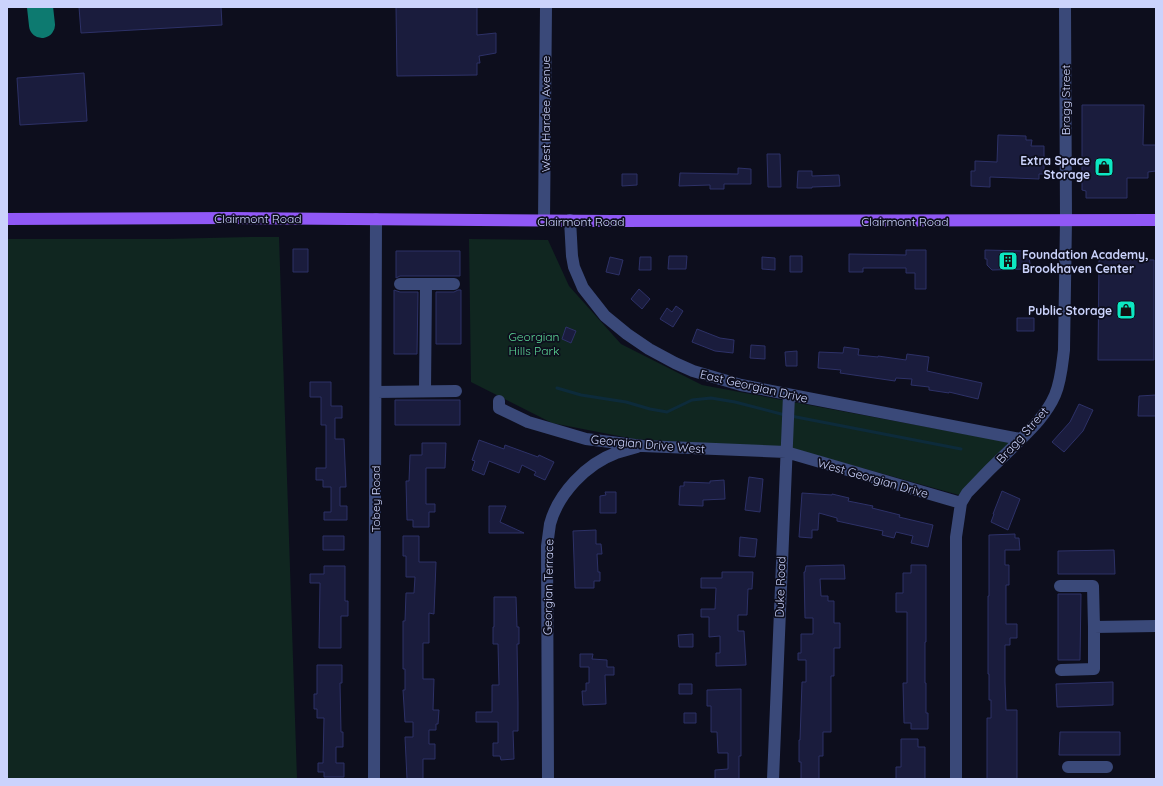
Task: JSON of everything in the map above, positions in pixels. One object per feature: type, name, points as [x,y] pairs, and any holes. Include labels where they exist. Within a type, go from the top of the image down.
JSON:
[{"type":"main road","name":"Clairmont Road","points":[[7,218],[1156,220]]},
{"type":"street","name":"West Hardee Avenue","points":[[544,220],[546,7]]},
{"type":"street","name":"Bragg Street","points":[[956,779],[956,537],[961,503],[967,493],[1046,412],[1055,396],[1060,380],[1064,350],[1066,220],[1065,7]]},
{"type":"street","name":"Tobey Road","points":[[374,779],[376,219]]},
{"type":"street","name":"East Georgian Drive","points":[[570,220],[572,256],[578,281],[606,316],[649,350],[693,371],[742,385],[1020,440]]},
{"type":"street","points":[[400,284],[454,284]]},
{"type":"street","points":[[425,391],[426,284]]},
{"type":"street","points":[[376,392],[456,391]]},
{"type":"street","name":"Duke Road","points":[[773,779],[788,395]]},
{"type":"street","name":"Georgian Drive West","points":[[499,401],[499,408],[528,422],[586,440],[643,446],[786,452]]},
{"type":"street","name":"Georgian Terrace","points":[[548,779],[547,546],[550,524],[560,502],[573,483],[589,468],[615,453],[643,446]]},
{"type":"street","name":"West Georgian Drive","points":[[786,452],[961,503]]},
{"type":"street","points":[[1060,586],[1093,586],[1094,627],[1094,669],[1061,670]]},
{"type":"street","points":[[1094,627],[1156,626]]},
{"type":"street","points":[[1068,767],[1093,773],[1107,767]]},
{"type":"green space","points":[[279,237],[297,779],[7,779],[7,239],[166,239]]},
{"type":"green space","name":"Georgian Hills Park","points":[[469,239],[548,240],[569,286],[621,344],[702,385],[1013,443],[959,495],[790,448],[634,439],[552,423],[471,382]]},
{"type":"building","points":[[79,7],[221,7],[222,25],[81,33]]},
{"type":"building","points":[[396,7],[477,7],[477,35],[496,33],[496,53],[479,56],[480,63],[477,63],[477,75],[397,76]]},
{"type":"building","points":[[84,73],[87,121],[20,125],[17,78]]},
{"type":"building","name":"Extra Space Storage","points":[[1082,105],[1144,105],[1143,145],[1156,145],[1156,171],[1148,172],[1148,178],[1127,178],[1127,198],[1086,198],[1086,191],[1082,190]]},
{"type":"building","points":[[998,135],[1026,136],[1026,140],[1032,140],[1031,146],[1044,146],[1044,174],[1039,174],[1039,179],[990,177],[990,187],[971,186],[971,171],[975,171],[975,161],[997,162]]},
{"type":"building","points":[[767,154],[780,154],[781,187],[768,187]]},
{"type":"building","points":[[738,168],[751,169],[751,184],[724,184],[724,189],[710,189],[710,185],[679,186],[680,173],[738,174]]},
{"type":"building","points":[[798,171],[812,171],[812,176],[839,175],[840,186],[797,188]]},
{"type":"building","points":[[622,174],[637,174],[637,185],[622,186]]},
{"type":"building","points":[[293,249],[308,249],[308,272],[293,272]]},
{"type":"building","points":[[906,250],[926,250],[926,289],[915,289],[915,273],[906,273],[906,268],[863,268],[863,272],[849,272],[849,254],[906,255]]},
{"type":"building","name":"Foundation Academy, Brookhaven Center","points":[[985,250],[1025,251],[1025,255],[1029,256],[1030,264],[1025,264],[1025,269],[992,270],[987,265]]},
{"type":"building","points":[[396,251],[460,251],[460,276],[400,276],[396,278]]},
{"type":"building","points":[[669,256],[687,256],[686,269],[668,269]]},
{"type":"building","points":[[790,256],[802,256],[802,272],[790,272]]},
{"type":"building","points":[[610,257],[623,260],[619,275],[606,272]]},
{"type":"building","points":[[640,257],[651,257],[651,270],[639,270]]},
{"type":"building","points":[[762,257],[775,258],[775,270],[762,269]]},
{"type":"building","name":"Public Storage","points":[[1099,259],[1154,260],[1154,360],[1098,360]]},
{"type":"building","points":[[639,289],[650,299],[642,309],[631,299]]},
{"type":"building","points":[[394,290],[400,292],[418,292],[417,354],[394,354]]},
{"type":"building","points":[[461,290],[461,344],[436,344],[436,292],[454,292]]},
{"type":"building","points":[[676,306],[683,311],[673,327],[660,319],[667,308],[672,312]]},
{"type":"building","points":[[1017,318],[1034,318],[1034,331],[1017,331]]},
{"type":"building","points":[[566,327],[576,331],[571,343],[562,339]]},
{"type":"building","points":[[697,329],[720,338],[734,340],[733,353],[715,351],[692,342]]},
{"type":"building","points":[[751,345],[765,346],[765,359],[750,358]]},
{"type":"building","points":[[844,347],[859,349],[858,355],[906,360],[907,354],[929,357],[927,371],[982,383],[978,399],[949,392],[929,390],[929,387],[911,385],[912,379],[896,378],[895,381],[840,373],[841,370],[818,368],[819,352],[843,353]]},
{"type":"building","points":[[797,351],[797,366],[786,366],[785,352]]},
{"type":"building","points":[[310,382],[331,382],[331,406],[342,406],[342,418],[335,418],[335,439],[344,439],[346,487],[340,487],[340,506],[347,506],[347,520],[324,520],[324,512],[331,512],[331,487],[323,487],[323,480],[316,480],[316,468],[326,468],[326,425],[321,425],[321,397],[310,397]]},
{"type":"building","points":[[1156,395],[1156,416],[1138,416],[1139,396]]},
{"type":"building","points":[[395,400],[460,400],[460,425],[395,425]]},
{"type":"building","points":[[1079,404],[1093,410],[1083,431],[1064,452],[1052,442],[1070,422]]},
{"type":"building","points":[[479,440],[504,449],[505,445],[538,457],[539,455],[554,462],[545,480],[534,475],[536,472],[522,465],[519,473],[489,461],[484,475],[472,470],[475,461],[472,460]]},
{"type":"building","points":[[422,443],[446,443],[445,468],[426,468],[426,504],[435,504],[435,512],[429,512],[429,527],[413,527],[413,520],[407,520],[406,481],[409,481],[410,455],[422,455]]},
{"type":"building","points":[[749,477],[763,479],[760,512],[745,510]]},
{"type":"building","points":[[724,480],[725,499],[703,500],[703,506],[679,505],[680,486],[684,486],[684,482],[710,483],[710,481]]},
{"type":"building","points":[[1002,491],[1020,499],[1008,530],[991,522]]},
{"type":"building","points":[[605,492],[616,492],[616,513],[600,513],[600,496],[606,495]]},
{"type":"building","points":[[802,493],[832,494],[849,498],[848,501],[873,506],[872,508],[900,515],[899,517],[933,525],[928,547],[911,543],[913,536],[896,532],[894,538],[882,535],[883,531],[837,521],[837,518],[819,513],[818,530],[812,530],[812,538],[799,537]]},
{"type":"building","points":[[489,506],[506,506],[500,522],[524,533],[489,533]]},
{"type":"building","points":[[596,530],[596,544],[601,544],[602,554],[597,554],[600,581],[594,581],[594,588],[575,588],[573,531]]},
{"type":"building","points":[[1015,534],[1015,538],[1019,538],[1020,550],[1005,550],[1005,565],[1009,565],[1009,585],[1006,585],[1006,624],[1017,624],[1017,638],[1010,638],[1010,645],[1005,645],[1005,682],[1006,710],[1017,710],[1017,779],[987,779],[987,718],[991,718],[991,700],[989,700],[988,674],[989,535]]},
{"type":"building","points":[[323,536],[344,536],[344,550],[323,550]]},
{"type":"building","points":[[403,536],[419,536],[419,562],[436,562],[434,614],[429,613],[429,643],[423,643],[423,679],[434,679],[433,710],[439,710],[436,730],[429,730],[429,744],[435,744],[435,759],[423,759],[423,779],[407,779],[405,737],[413,737],[413,722],[405,722],[403,690],[405,690],[405,669],[403,669],[403,621],[405,621],[406,593],[414,593],[415,577],[406,577],[406,556],[403,556]]},
{"type":"building","points":[[740,537],[757,539],[755,557],[739,556]]},
{"type":"building","points":[[1114,550],[1115,574],[1058,574],[1058,551]]},
{"type":"building","points":[[844,565],[845,579],[820,579],[821,596],[828,596],[828,601],[834,601],[834,623],[840,623],[840,648],[834,648],[834,676],[831,676],[831,732],[823,732],[823,756],[819,756],[819,779],[801,779],[799,740],[802,682],[806,682],[806,660],[798,660],[798,653],[801,653],[801,634],[813,634],[813,618],[805,618],[804,572],[806,566]]},
{"type":"building","points":[[911,565],[926,565],[925,683],[928,729],[911,729],[911,723],[904,723],[903,683],[907,683],[907,612],[896,612],[896,593],[903,593],[903,573],[911,573]]},
{"type":"building","points":[[324,566],[345,566],[345,601],[348,601],[348,616],[341,616],[341,648],[319,648],[320,583],[310,583],[310,574],[324,574]]},
{"type":"building","points":[[722,572],[753,572],[752,589],[748,589],[747,615],[738,615],[738,631],[744,631],[746,665],[716,666],[716,653],[720,653],[720,636],[709,637],[709,617],[701,617],[701,609],[715,609],[716,588],[701,588],[701,578],[722,578]]},
{"type":"building","points":[[1058,594],[1081,594],[1080,660],[1058,660]]},
{"type":"building","points":[[494,597],[516,597],[517,627],[519,627],[519,644],[517,644],[518,731],[513,731],[514,759],[501,760],[500,756],[493,756],[493,743],[498,743],[498,722],[476,722],[476,712],[492,712],[492,685],[499,685],[498,644],[493,644]]},
{"type":"building","points":[[693,634],[693,647],[679,647],[678,635]]},
{"type":"building","points":[[580,654],[593,654],[592,659],[607,660],[607,667],[614,667],[614,675],[605,675],[606,704],[583,705],[582,691],[586,691],[586,683],[589,683],[589,667],[580,667]]},
{"type":"building","points":[[317,665],[342,665],[342,683],[340,683],[341,732],[343,732],[343,747],[336,747],[336,763],[344,763],[344,777],[324,777],[324,772],[318,772],[318,763],[323,763],[324,718],[317,718],[317,709],[314,709],[314,694],[317,694]]},
{"type":"building","points":[[1113,682],[1113,705],[1057,707],[1056,684]]},
{"type":"building","points":[[679,684],[692,684],[692,694],[679,694]]},
{"type":"building","points":[[741,689],[741,756],[739,756],[739,779],[715,779],[715,770],[728,769],[728,753],[718,753],[717,732],[711,732],[711,706],[707,706],[707,690]]},
{"type":"building","points":[[684,713],[696,713],[696,723],[684,723]]},
{"type":"building","points":[[1060,732],[1120,732],[1120,755],[1059,755]]},
{"type":"building","points":[[901,739],[918,739],[918,747],[925,747],[925,779],[896,779],[896,767],[901,767]]},
{"type":"waterway","points":[[557,388],[581,395],[626,402],[667,412],[692,400],[711,398],[735,402],[785,415]]},
{"type":"waterway","points":[[791,416],[961,449]]},
{"type":"taxiway","points":[[40,7],[42,25]]},
{"type":"place","name":"Extra Space Storage","points":[[1104,167]]},
{"type":"place","name":"Foundation Academy, Brookhaven Center","points":[[1008,261]]},
{"type":"place","name":"Public Storage","points":[[1126,310]]}]
